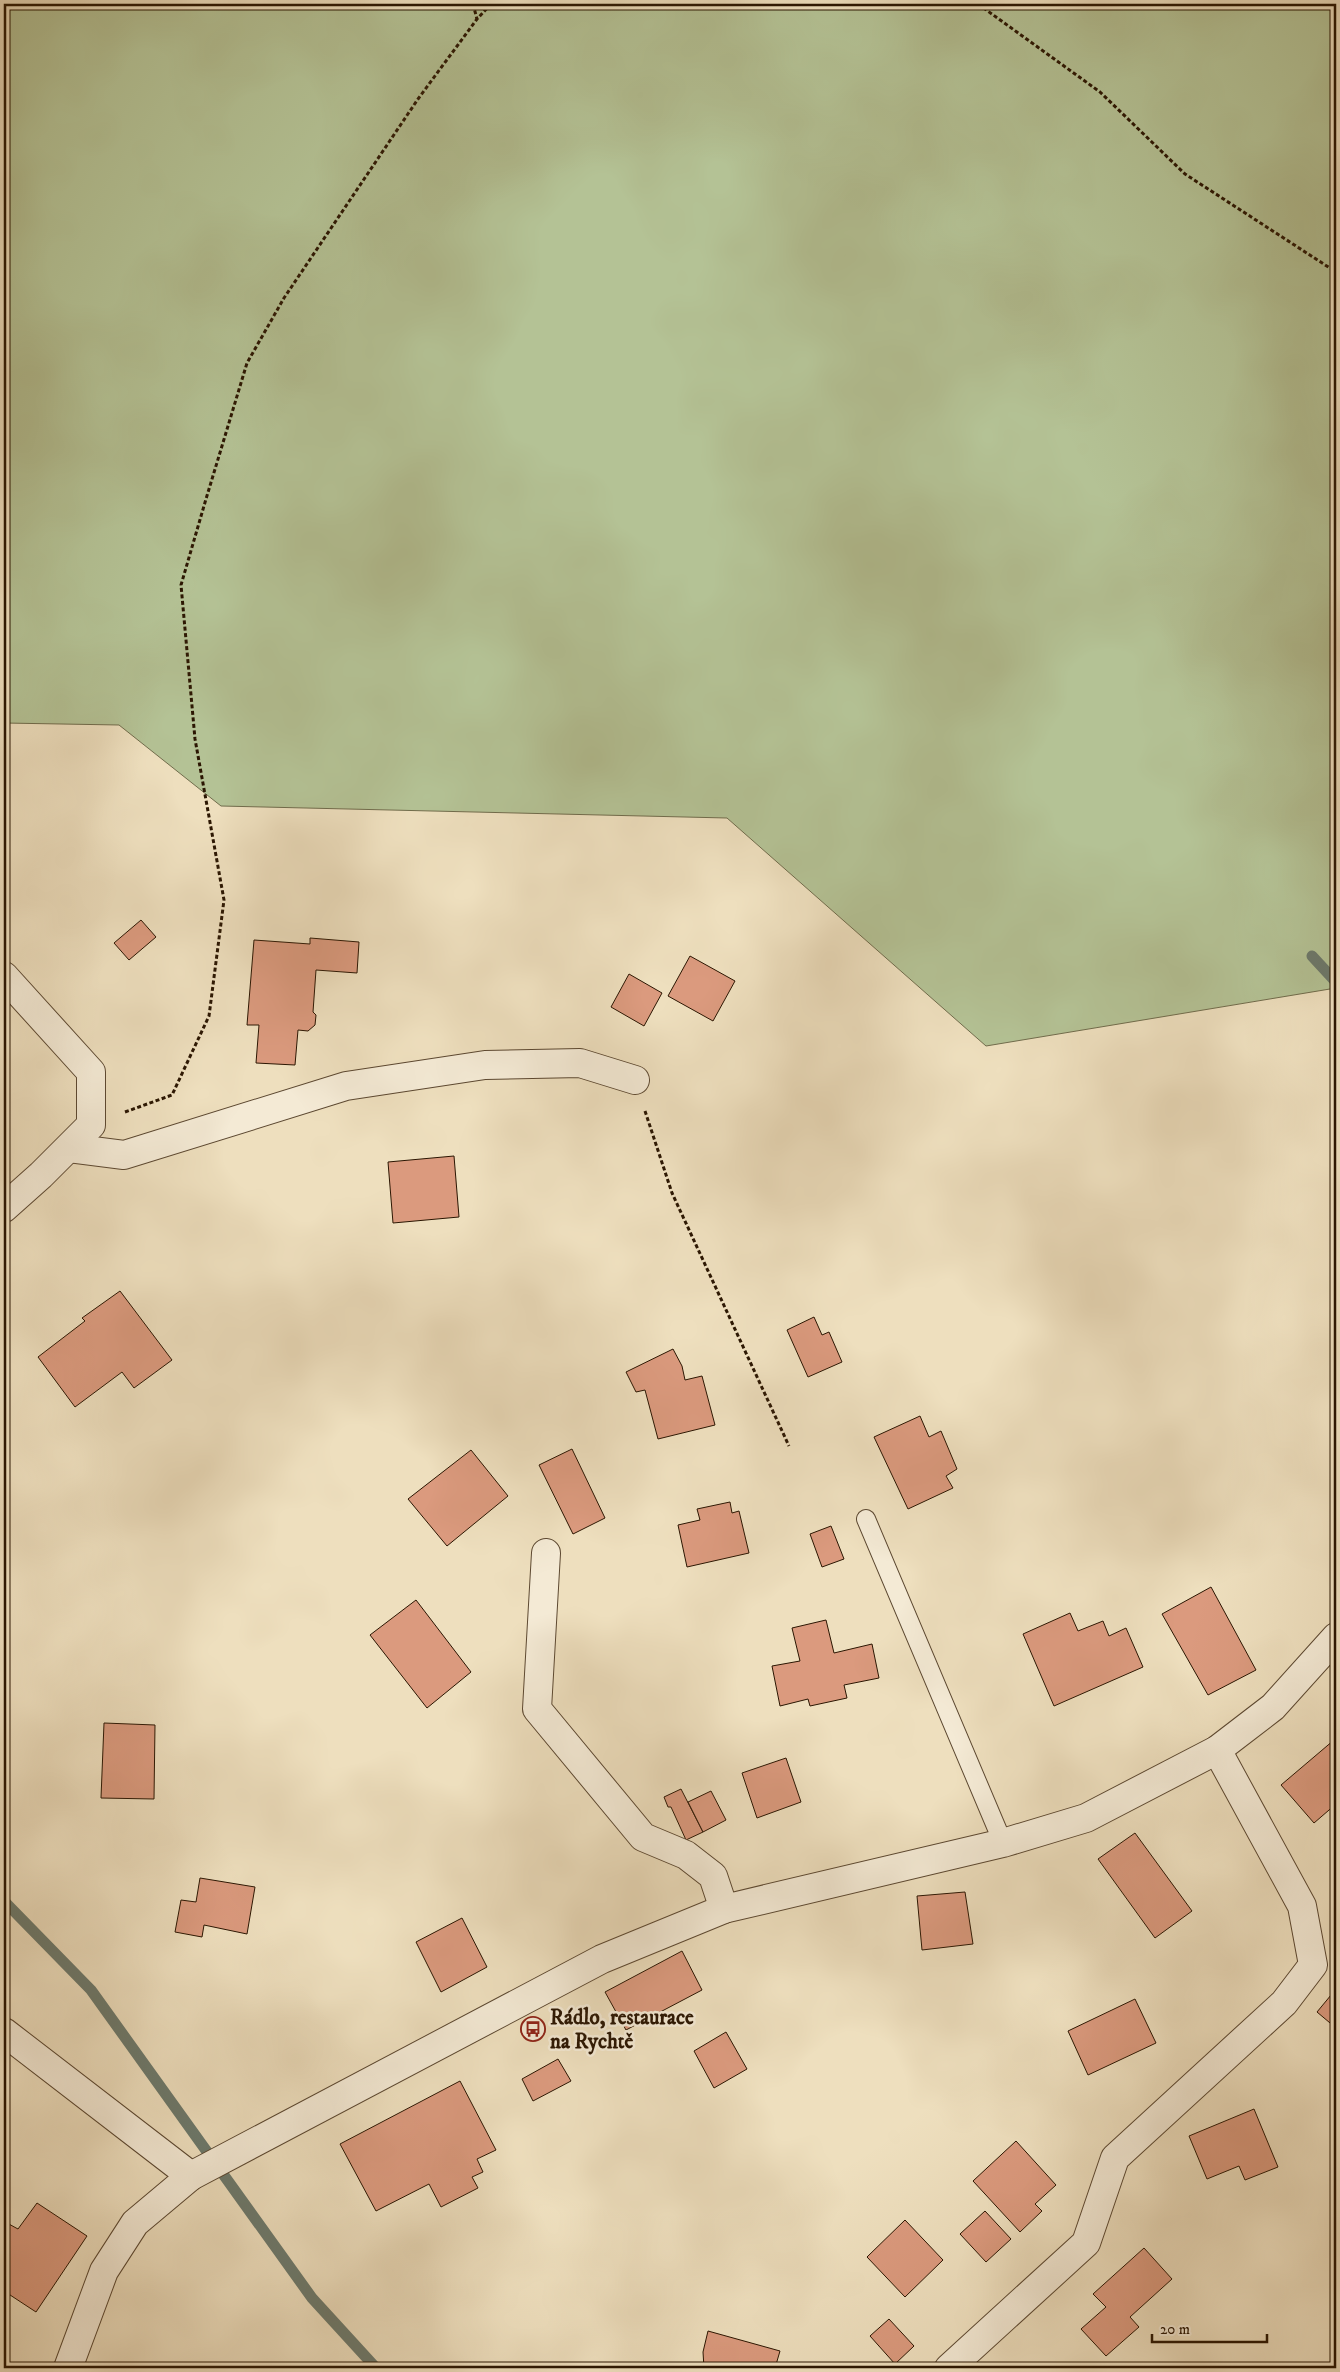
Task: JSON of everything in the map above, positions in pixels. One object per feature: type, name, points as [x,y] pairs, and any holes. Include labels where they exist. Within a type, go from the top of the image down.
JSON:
[{"type":"street","points":[[4,976],[91,1072],[91,1125],[4,1208]]},
{"type":"street","points":[[69,1148],[124,1155],[346,1086],[485,1065],[580,1064],[635,1080]]},
{"type":"street","points":[[546,1553],[537,1709],[643,1837],[686,1855],[713,1876],[724,1909]]},
{"type":"street","points":[[68,2368],[104,2271],[135,2223],[191,2176],[602,1959],[724,1909],[1003,1843],[1086,1818],[1217,1750],[1273,1708],[1336,1637]]},
{"type":"street","points":[[949,2368],[1086,2243],[1116,2158],[1284,2003],[1313,1965],[1302,1906],[1217,1750]]},
{"type":"street","points":[[4,2032],[191,2176]]},
{"type":"lane","points":[[866,1519],[1003,1843]]},
{"type":"path","points":[[473,4],[477,19]]},
{"type":"path","points":[[91,1125],[172,1095],[209,1016],[224,900],[195,739],[182,585],[247,363],[284,298],[418,99],[477,19],[491,4]]},
{"type":"path","points":[[978,4],[1100,92],[1186,174],[1336,272]]},
{"type":"path","points":[[635,1080],[672,1193],[789,1446]]},
{"type":"green space","points":[[4,4],[1336,4],[1336,988],[986,1046],[727,818],[221,806],[119,725],[4,723]]},
{"type":"building","points":[[141,920],[156,937],[129,960],[114,943]]},
{"type":"building","points":[[310,938],[359,942],[357,973],[316,970],[313,1012],[316,1015],[315,1025],[308,1031],[298,1030],[295,1065],[256,1063],[259,1025],[247,1025],[254,940],[310,944]]},
{"type":"building","points":[[690,956],[735,981],[713,1021],[668,996]]},
{"type":"building","points":[[629,974],[662,993],[644,1026],[611,1007]]},
{"type":"building","points":[[454,1156],[459,1217],[393,1223],[388,1162]]},
{"type":"building","points":[[120,1291],[172,1360],[134,1388],[122,1372],[75,1407],[38,1357],[85,1321],[82,1318]]},
{"type":"building","points":[[814,1317],[822,1335],[829,1332],[842,1362],[808,1377],[787,1330]]},
{"type":"building","points":[[673,1349],[682,1366],[685,1380],[702,1376],[715,1425],[658,1439],[645,1390],[636,1392],[626,1372]]},
{"type":"building","points":[[920,1416],[929,1437],[941,1431],[957,1469],[946,1476],[953,1488],[908,1509],[874,1437]]},
{"type":"building","points":[[572,1449],[605,1518],[573,1534],[539,1465]]},
{"type":"building","points":[[471,1450],[508,1496],[447,1546],[408,1499]]},
{"type":"building","points":[[730,1502],[732,1513],[739,1511],[749,1553],[687,1567],[678,1525],[700,1520],[697,1509]]},
{"type":"building","points":[[831,1526],[844,1559],[822,1567],[810,1534]]},
{"type":"building","points":[[1211,1587],[1256,1670],[1208,1695],[1162,1614]]},
{"type":"building","points":[[416,1600],[471,1672],[427,1708],[370,1635]]},
{"type":"building","points":[[1070,1613],[1078,1631],[1103,1621],[1109,1636],[1126,1628],[1143,1667],[1054,1706],[1023,1634]]},
{"type":"building","points":[[826,1620],[834,1653],[872,1644],[879,1678],[844,1685],[847,1698],[810,1706],[808,1699],[780,1706],[772,1666],[800,1661],[792,1628]]},
{"type":"building","points":[[104,1723],[155,1725],[154,1799],[101,1798]]},
{"type":"building","points":[[1334,1740],[1336,1742],[1336,1804],[1314,1823],[1281,1785]]},
{"type":"building","points":[[786,1758],[801,1802],[757,1818],[742,1773]]},
{"type":"building","points":[[681,1789],[703,1832],[686,1840],[671,1807],[668,1807],[664,1797]]},
{"type":"building","points":[[711,1791],[726,1820],[703,1832],[688,1802]]},
{"type":"building","points":[[1135,1833],[1192,1911],[1155,1938],[1098,1859]]},
{"type":"building","points":[[200,1878],[255,1887],[247,1934],[204,1925],[202,1937],[175,1932],[181,1900],[196,1902]]},
{"type":"building","points":[[965,1892],[973,1944],[922,1950],[917,1896]]},
{"type":"building","points":[[462,1918],[487,1967],[441,1992],[416,1942]]},
{"type":"building","points":[[682,1951],[702,1990],[626,2030],[605,1992]]},
{"type":"building","points":[[1336,1989],[1336,2028],[1317,2012]]},
{"type":"building","points":[[1135,1999],[1156,2043],[1088,2075],[1068,2031]]},
{"type":"building","points":[[726,2032],[747,2069],[714,2088],[694,2051]]},
{"type":"building","points":[[558,2059],[571,2081],[533,2101],[522,2079]]},
{"type":"building","points":[[460,2081],[496,2150],[477,2159],[483,2172],[472,2177],[478,2188],[441,2207],[429,2184],[376,2211],[340,2144]]},
{"type":"building","points":[[1254,2109],[1278,2167],[1245,2180],[1239,2166],[1207,2179],[1189,2136]]},
{"type":"building","points":[[1016,2141],[1056,2185],[1035,2204],[1042,2211],[1020,2232],[973,2181]]},
{"type":"building","points":[[37,2203],[87,2236],[36,2312],[4,2291],[4,2228],[7,2223],[18,2229]]},
{"type":"building","points":[[985,2211],[1011,2239],[986,2262],[960,2234]]},
{"type":"building","points":[[905,2220],[943,2260],[905,2297],[867,2257]]},
{"type":"building","points":[[1144,2248],[1172,2279],[1130,2317],[1139,2327],[1106,2356],[1081,2329],[1106,2307],[1093,2294]]},
{"type":"building","points":[[889,2319],[914,2346],[895,2364],[870,2336]]},
{"type":"building","points":[[708,2331],[780,2351],[775,2368],[704,2368],[703,2352]]},
{"type":"waterway","points":[[1312,956],[1336,982]]},
{"type":"waterway","points":[[4,1901],[91,1990],[312,2298],[376,2368]]},
{"type":"place","name":"Rádlo, restaurace na Rychtě","points":[[533,2029]]}]
